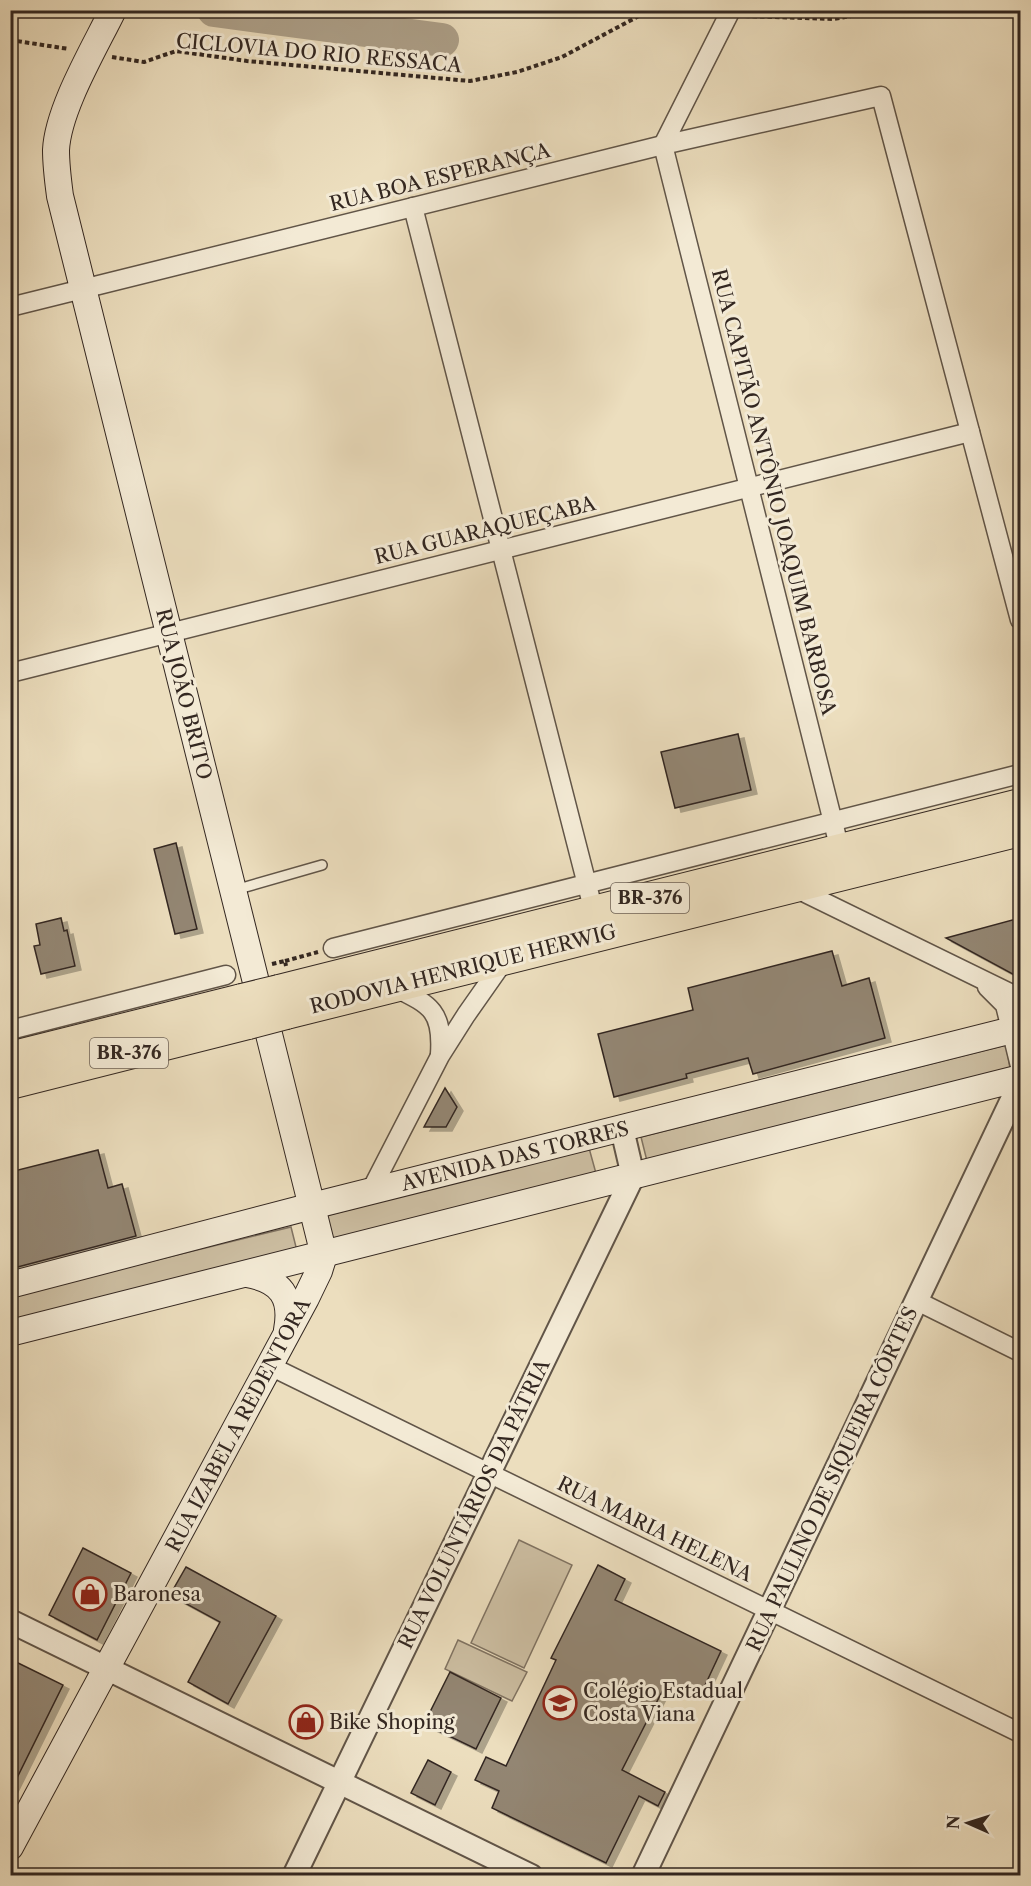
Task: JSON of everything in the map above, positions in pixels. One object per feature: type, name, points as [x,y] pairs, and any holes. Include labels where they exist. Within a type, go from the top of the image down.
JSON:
[{"type":"highway","name":"RODOVIA HENRIQUE HERWIG","points":[[10,1058],[283,988],[590,898],[837,836],[1020,805]]},
{"type":"highway","name":"RODOVIA HENRIQUE HERWIG","points":[[283,988],[394,987],[1020,830]]},
{"type":"highway","name":"RODOVIA HENRIQUE HERWIG","points":[[10,1083],[239,999]]},
{"type":"main road","name":"RUA JOÃO BRITO","points":[[113,10],[65,110],[56,157],[60,196],[324,1255]]},
{"type":"main road","name":"AVENIDA DAS TORRES","points":[[10,1285],[312,1206],[1016,1029]]},
{"type":"main road","points":[[10,1333],[1020,1078]]},
{"type":"main road","name":"RUA IZABEL A REDENTORA","points":[[10,1847],[286,1336],[313,1285],[324,1255]]},
{"type":"main road","points":[[247,1274],[266,1279],[282,1290],[288,1301],[290,1314],[286,1336]]},
{"type":"street","points":[[663,145],[730,13]]},
{"type":"street","name":"RUA BOA ESPERANÇA","points":[[10,307],[663,145],[881,96],[970,432]]},
{"type":"street","name":"RUA CAPITÃO ANTÔNIO JOAQUIM BARBOSA","points":[[663,145],[837,836]]},
{"type":"street","points":[[333,948],[590,898],[413,207]]},
{"type":"street","points":[[970,432],[1020,620]]},
{"type":"street","name":"RUA GUARAQUEÇABA","points":[[10,673],[970,432]]},
{"type":"street","points":[[837,836],[1020,774]]},
{"type":"street","points":[[793,887],[1020,998]]},
{"type":"street","points":[[370,1192],[440,1056],[506,958]]},
{"type":"street","points":[[975,976],[1005,1005],[1016,1029],[1020,1066]]},
{"type":"street","points":[[394,987],[432,1010],[438,1020],[441,1034],[440,1056]]},
{"type":"street","points":[[10,1030],[239,999]]},
{"type":"street","name":"RUA PAULINO DE SIQUEIRA CÔRTES","points":[[643,1875],[1020,1083]]},
{"type":"street","points":[[970,1091],[980,1092],[996,1104],[1001,1123]]},
{"type":"street","points":[[622,1129],[633,1176]]},
{"type":"street","name":"RUA VOLUNTÁRIOS DA PÁTRIA","points":[[294,1875],[633,1176]]},
{"type":"street","points":[[917,1301],[1020,1352]]},
{"type":"street","name":"RUA MARIA HELENA","points":[[270,1366],[1020,1733]]},
{"type":"street","points":[[10,1621],[531,1875]]},
{"type":"lane","points":[[233,890],[322,865]]},
{"type":"path","name":"CICLOVIA DO RIO RESSACA","points":[[10,40],[144,62],[176,51],[247,62],[470,81],[517,72],[562,57],[650,10]]},
{"type":"path","points":[[676,10],[706,15],[730,13],[834,19],[887,10]]},
{"type":"path","points":[[957,10],[963,15],[987,10]]},
{"type":"path","points":[[283,988],[333,948]]},
{"type":"shaded area","points":[[1006,1045],[1010,1068],[648,1165],[641,1137]]},
{"type":"shaded area","points":[[589,1148],[597,1177],[328,1244],[325,1216]]},
{"type":"shaded area","points":[[291,1227],[298,1255],[13,1326],[10,1296]]},
{"type":"shaded area","points":[[519,1540],[572,1565],[524,1668],[471,1643]]},
{"type":"shaded area","points":[[458,1640],[527,1672],[512,1701],[445,1669]]},
{"type":"building","points":[[738,734],[751,790],[675,808],[661,752]]},
{"type":"building","points":[[176,843],[197,929],[175,934],[154,849]]},
{"type":"building","points":[[61,918],[64,931],[67,930],[75,966],[41,974],[34,946],[40,945],[36,924]]},
{"type":"building","points":[[1020,918],[1020,978],[946,938]]},
{"type":"building","points":[[832,951],[842,986],[869,978],[885,1038],[753,1074],[748,1058],[686,1074],[687,1078],[614,1097],[598,1034],[693,1010],[688,988]]},
{"type":"building","points":[[445,1088],[457,1107],[446,1127],[424,1127]]},
{"type":"building","points":[[98,1150],[108,1188],[122,1184],[136,1236],[10,1269],[10,1172]]},
{"type":"building","name":"Baronesa","points":[[83,1548],[131,1573],[97,1640],[49,1615]]},
{"type":"building","points":[[598,1565],[625,1579],[615,1600],[721,1651],[700,1696],[668,1680],[622,1770],[665,1792],[658,1806],[639,1796],[606,1863],[492,1808],[499,1791],[475,1780],[486,1757],[506,1766],[556,1660],[551,1658]]},
{"type":"building","points":[[186,1567],[276,1616],[228,1704],[188,1682],[220,1622],[170,1595]]},
{"type":"building","points":[[10,1659],[63,1685],[10,1792]]},
{"type":"building","points":[[450,1672],[501,1698],[476,1749],[424,1724]]},
{"type":"building","points":[[428,1760],[451,1772],[435,1805],[411,1793]]},
{"type":"waterway","points":[[214,10],[442,40]]},
{"type":"place","name":"Baronesa","points":[[90,1594]]},
{"type":"place","name":"Colégio Estadual Costa Viana","points":[[560,1703]]},
{"type":"place","name":"Bike Shoping","points":[[306,1722]]}]
